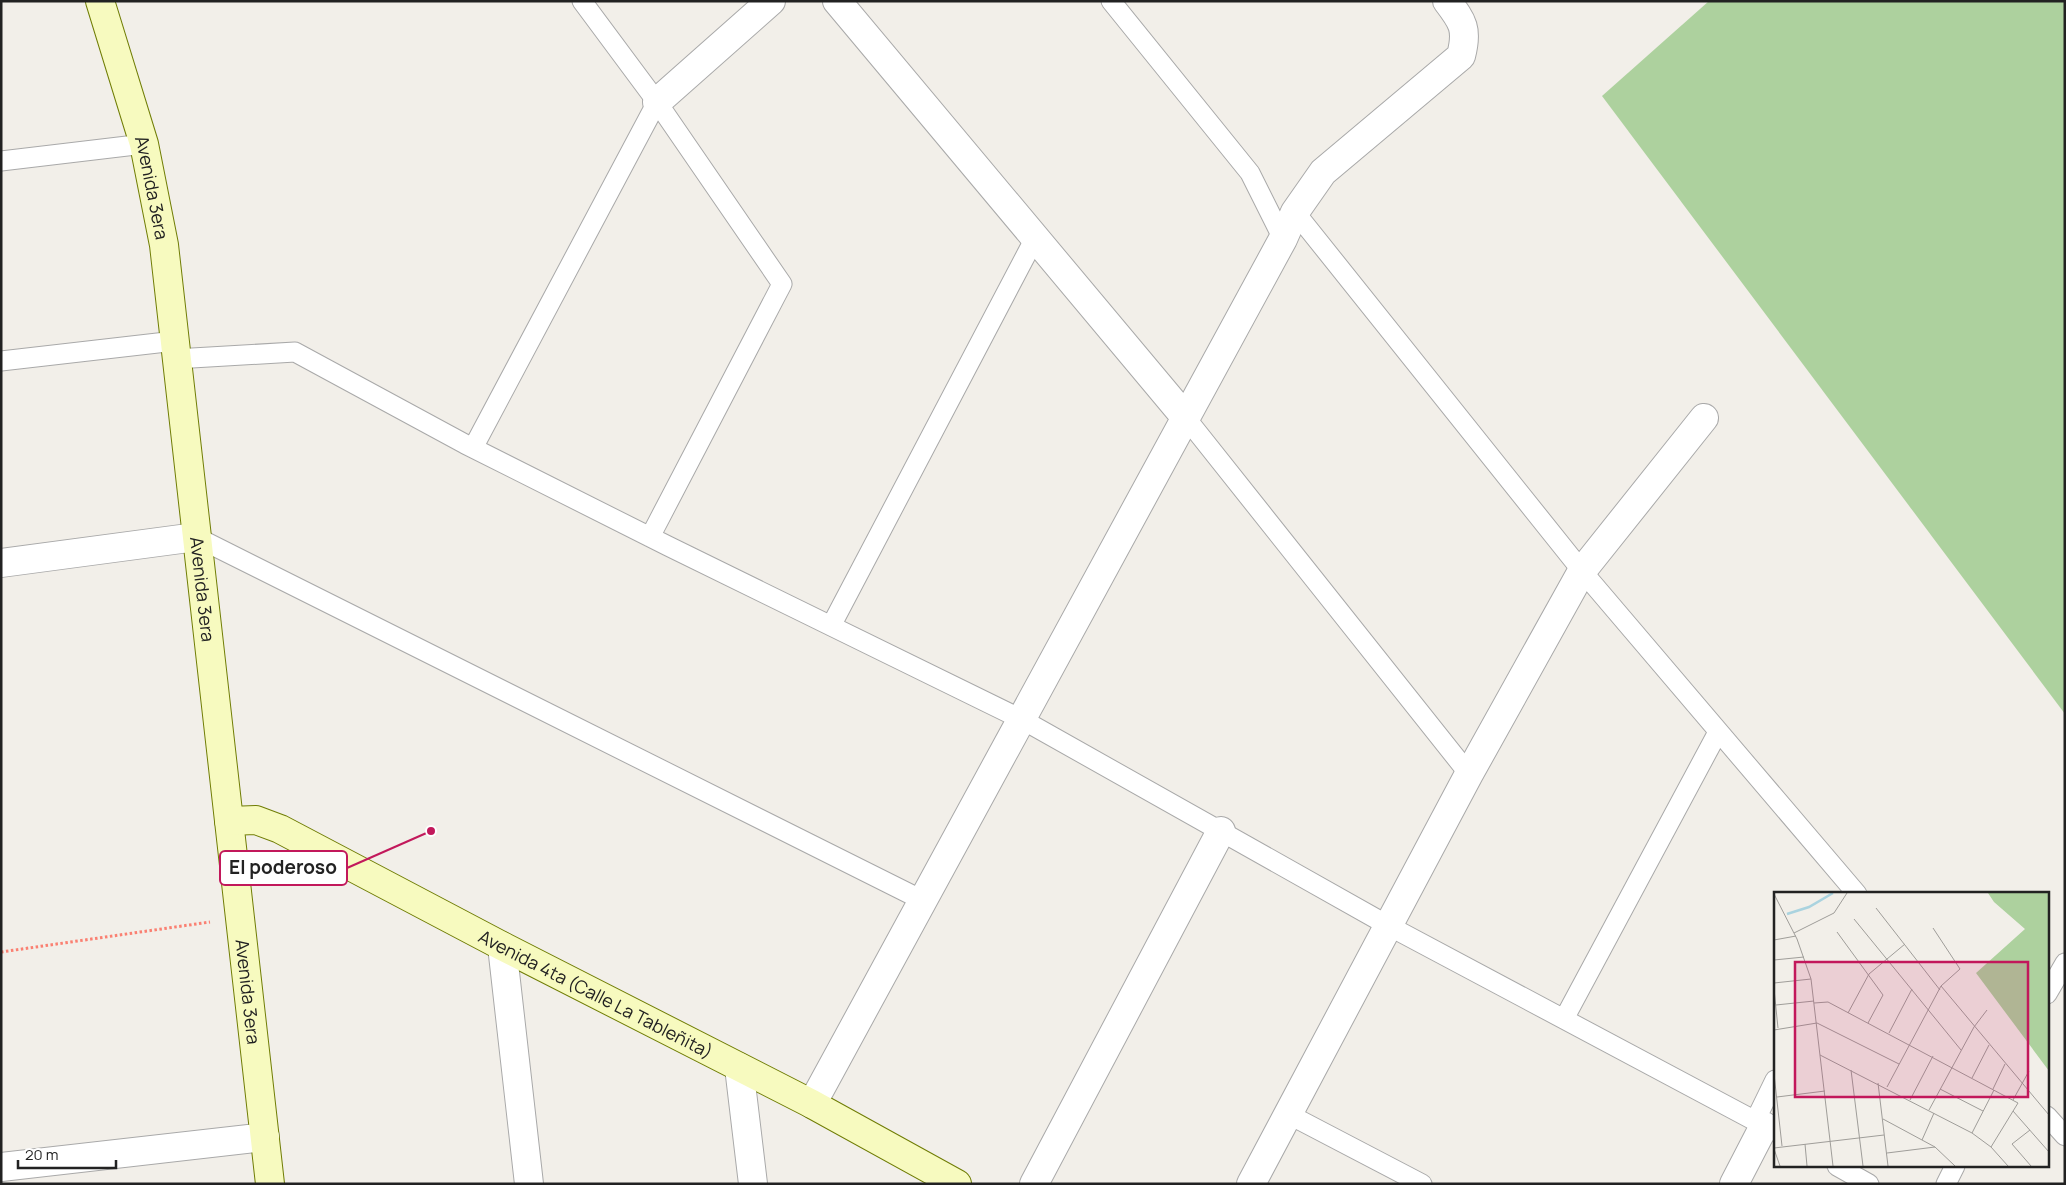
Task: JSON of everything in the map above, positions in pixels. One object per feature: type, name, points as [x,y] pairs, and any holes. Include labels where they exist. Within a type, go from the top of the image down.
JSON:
[{"type":"street","name":"Avenida 3era","points":[[100,1],[144,144],[164,245],[270,1184]]},
{"type":"street","points":[[657,102],[771,1]]},
{"type":"street","points":[[837,1],[1186,418]]},
{"type":"street","points":[[812,1104],[1023,720],[1283,239],[1295,212],[1323,172],[1461,56],[1465,40],[1463,23],[1447,1]]},
{"type":"street","points":[[1251,1184],[1469,774],[1582,571],[1704,418]]},
{"type":"street","points":[[1,563],[196,537]]},
{"type":"street","name":"Avenida 4ta (Calle La Tableñita)","points":[[229,821],[256,820],[280,829],[502,946],[812,1104],[957,1184]]},
{"type":"street","points":[[1034,1184],[1220,831]]},
{"type":"street","points":[[502,946],[529,1184]]},
{"type":"street","points":[[738,1066],[753,1184]]},
{"type":"street","points":[[1734,1184],[1765,1126]]},
{"type":"street","points":[[1,1167],[265,1138]]},
{"type":"lane","points":[[582,1],[657,102],[782,284],[650,537]]},
{"type":"lane","points":[[1111,1],[1250,172],[1283,239]]},
{"type":"lane","points":[[473,448],[657,102]]},
{"type":"lane","points":[[1,161],[144,144]]},
{"type":"lane","points":[[1295,212],[1582,571],[1855,892]]},
{"type":"lane","points":[[831,626],[1035,238]]},
{"type":"lane","points":[[1,361],[175,350],[295,352],[473,448],[1023,720],[1389,926],[1765,1126],[1774,1085]]},
{"type":"lane","points":[[1186,418],[1469,774]]},
{"type":"lane","points":[[196,537],[924,901]]},
{"type":"lane","points":[[1564,1019],[1718,732]]},
{"type":"lane","points":[[2048,992],[2065,963]]},
{"type":"lane","points":[[1288,1114],[1422,1184]]},
{"type":"lane","points":[[2048,1117],[2065,1136]]},
{"type":"lane","points":[[1841,1168],[1869,1184]]},
{"type":"lane","points":[[1946,1184],[1954,1168]]},
{"type":"path","points":[[1,952],[240,918]]},
{"type":"green space","points":[[1709,1],[2065,1],[2065,714],[1602,96]]},
{"type":"place","name":"El poderoso","points":[[431,831]]}]
